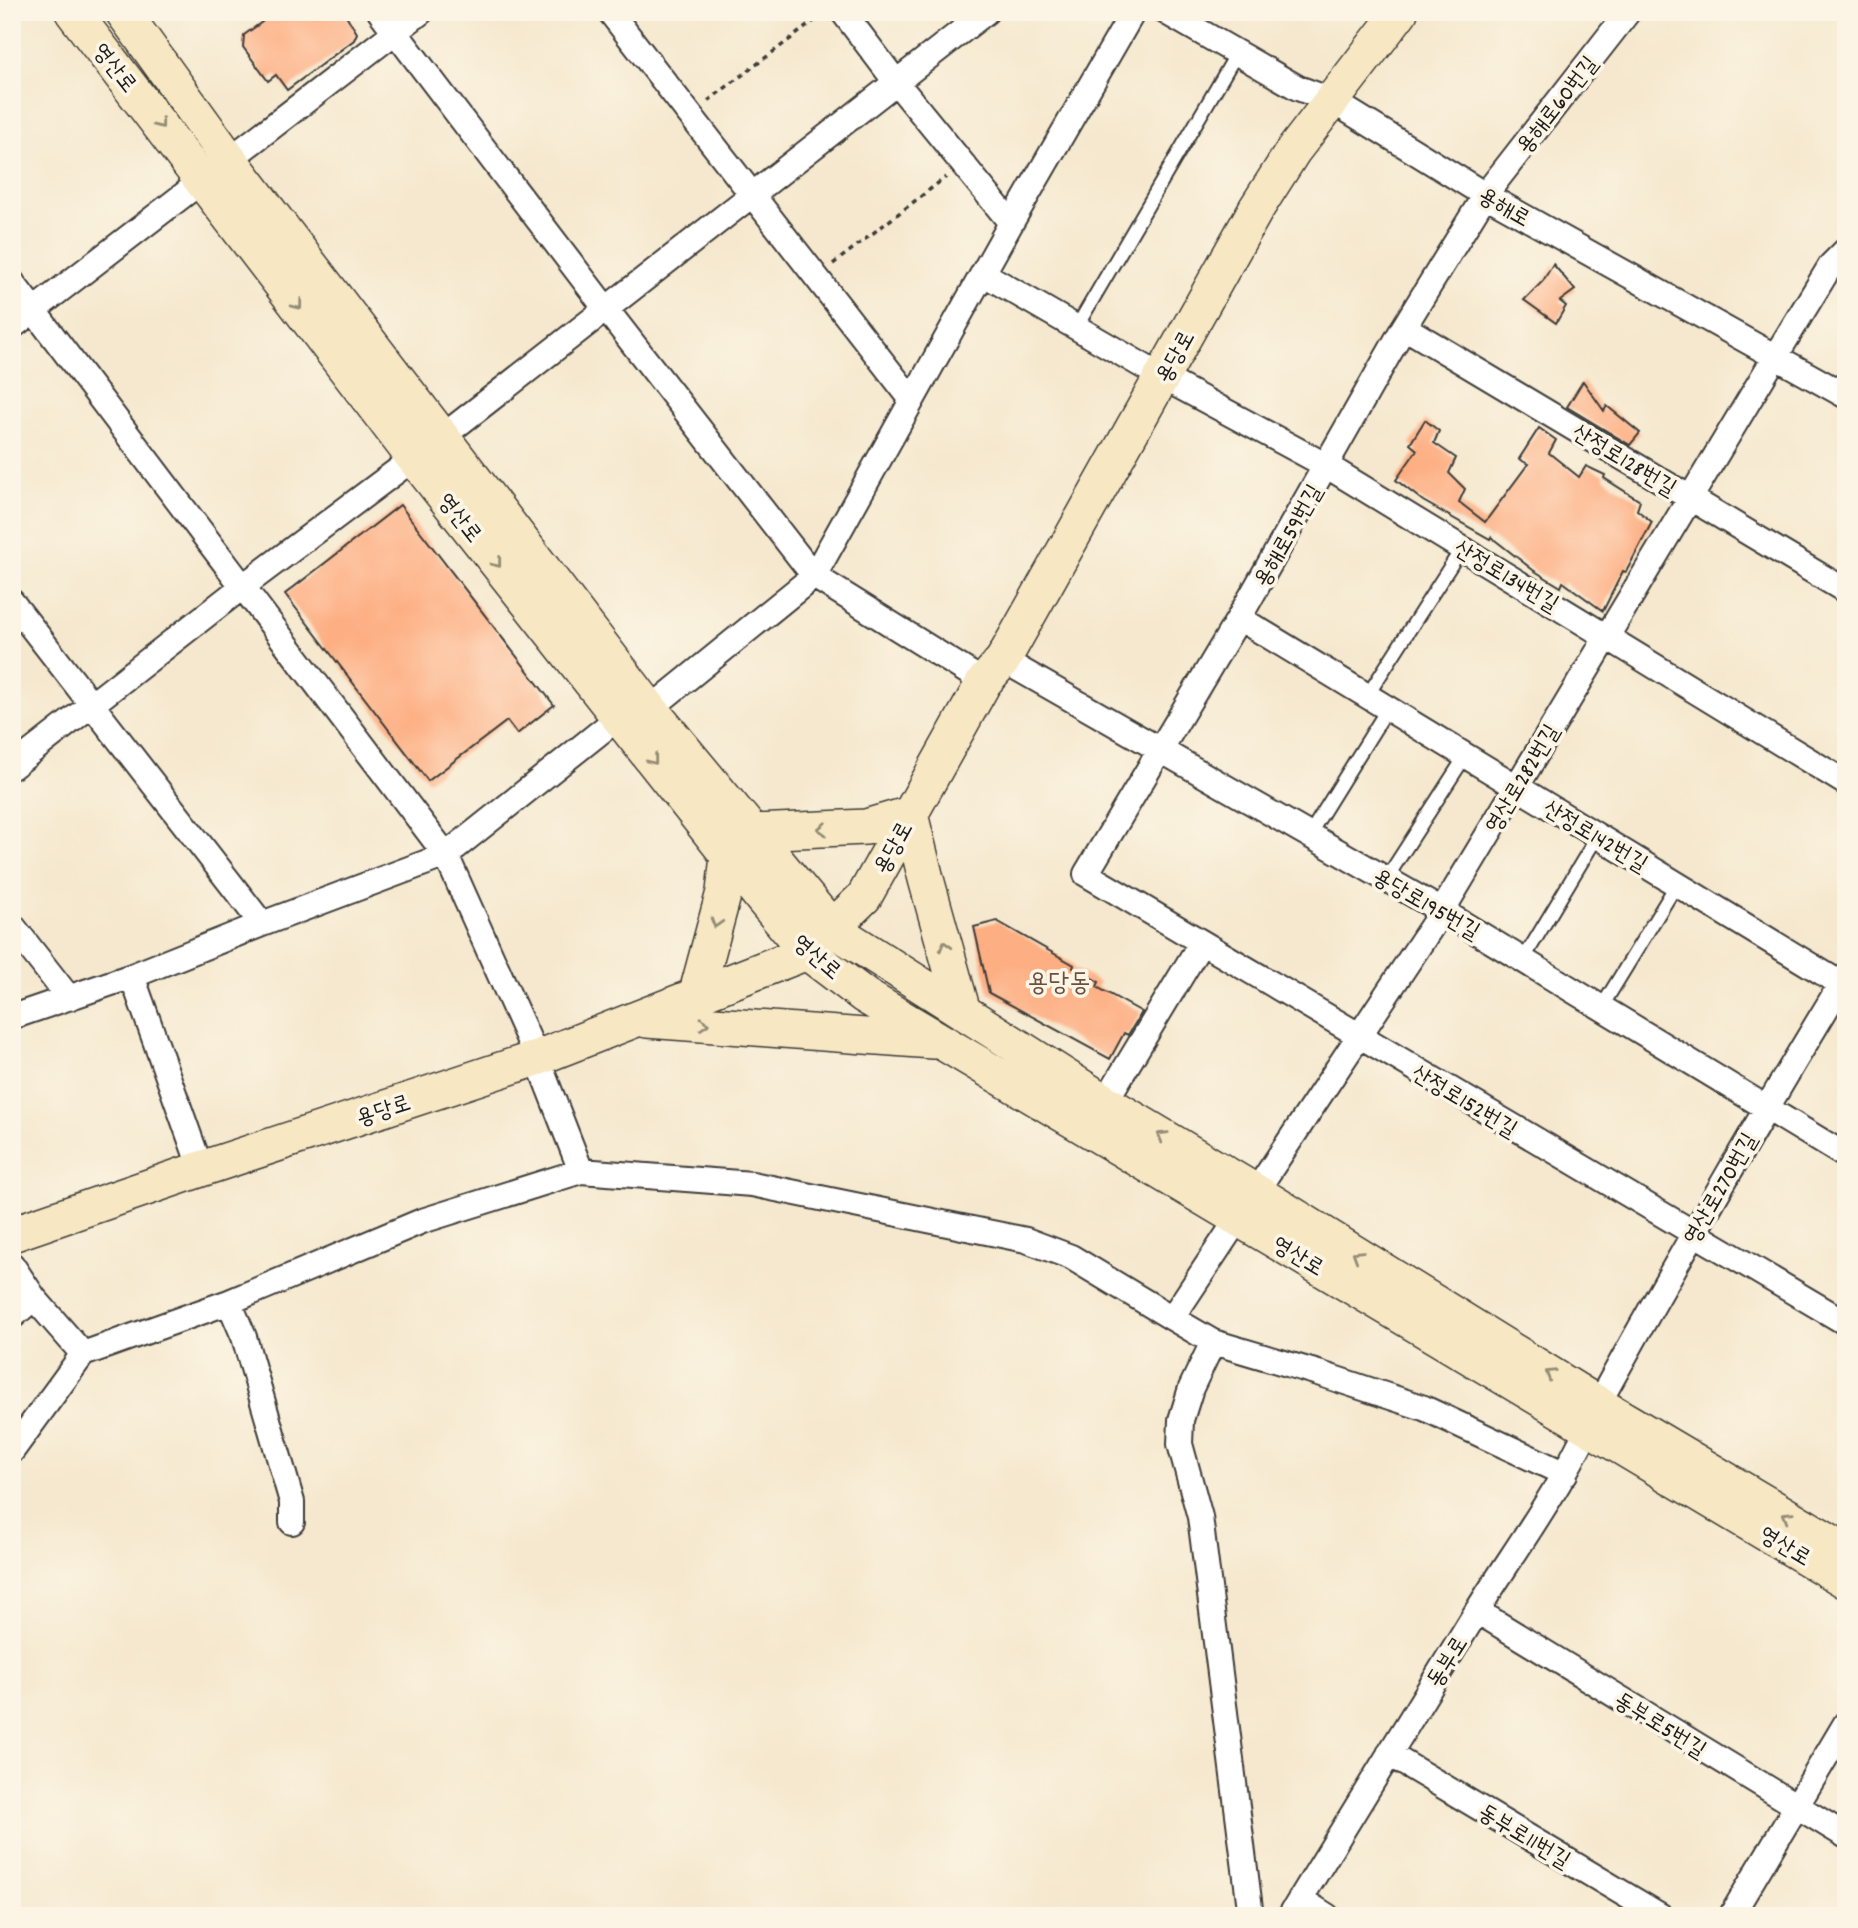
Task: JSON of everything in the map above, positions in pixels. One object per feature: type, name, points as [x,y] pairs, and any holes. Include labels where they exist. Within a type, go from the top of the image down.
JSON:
[{"type":"street","name":"영산로","points":[[73,12],[216,169],[442,437],[635,713]]},
{"type":"street","name":"영산로","points":[[123,12],[216,169],[414,458],[635,713],[740,844],[807,952],[865,996],[940,1041],[1247,1206],[1593,1416],[1846,1581]]},
{"type":"street","points":[[380,12],[814,576]]},
{"type":"street","points":[[12,327],[421,12]]},
{"type":"street","points":[[610,12],[912,400]]},
{"type":"street","points":[[843,12],[962,165],[1011,223]]},
{"type":"street","points":[[12,767],[242,587],[442,437],[986,12]]},
{"type":"street","points":[[12,1017],[132,976],[446,855],[814,576],[1011,223],[1133,12]]},
{"type":"street","name":"용해로","points":[[1166,12],[1298,88],[1331,100],[1485,195],[1846,396]]},
{"type":"street","name":"용당로","points":[[12,1234],[537,1058],[807,952],[864,897],[1256,209],[1293,151],[1400,12]]},
{"type":"street","name":"용해로60번길","points":[[1485,195],[1628,12]]},
{"type":"street","name":"용해로59번길","points":[[1086,874],[1239,618],[1404,327],[1485,195]]},
{"type":"street","name":"영산로282번길","points":[[1172,1318],[1442,911],[1775,357],[1832,265],[1846,250]]},
{"type":"street","name":"산정로134번길","points":[[984,274],[1162,377],[1327,466],[1846,783]]},
{"type":"street","points":[[12,282],[446,855],[537,1058],[581,1171]]},
{"type":"street","name":"산정로128번길","points":[[1404,327],[1846,591]]},
{"type":"street","name":"용당로195번길","points":[[814,576],[993,671],[1161,750],[1442,911],[1846,1156]]},
{"type":"street","points":[[12,602],[262,924]]},
{"type":"street","name":"산정로142번길","points":[[1239,618],[1677,884],[1844,982]]},
{"type":"street","points":[[696,996],[740,844],[866,827],[910,814],[963,1012]]},
{"type":"street","name":"영산로","points":[[740,844],[833,929],[1105,1102],[1247,1206]]},
{"type":"street","name":"산정로152번길","points":[[1086,874],[1846,1323]]},
{"type":"street","points":[[12,925],[69,998]]},
{"type":"street","points":[[1105,1102],[1201,943]]},
{"type":"street","points":[[132,976],[201,1169]]},
{"type":"street","name":"영산로270번길","points":[[1593,1416],[1692,1234],[1765,1108],[1844,982]]},
{"type":"street","points":[[636,1019],[940,1041]]},
{"type":"street","points":[[12,1451],[83,1354],[229,1302],[422,1221],[581,1171],[752,1184],[1026,1240],[1071,1257],[1213,1342],[1413,1404],[1565,1474]]},
{"type":"street","points":[[12,1265],[34,1298],[83,1354]]},
{"type":"street","points":[[12,1317],[34,1298]]},
{"type":"street","points":[[229,1302],[244,1337],[292,1502],[292,1522]]},
{"type":"street","points":[[1213,1342],[1191,1388],[1181,1420],[1180,1444],[1200,1517],[1251,1916]]},
{"type":"street","name":"영산로","points":[[1593,1416],[1846,1551]]},
{"type":"street","name":"동부로","points":[[1295,1908],[1477,1611],[1565,1474],[1593,1416]]},
{"type":"street","name":"동부로5번길","points":[[1477,1611],[1846,1836]]},
{"type":"street","points":[[1731,1916],[1846,1723]]},
{"type":"street","name":"동부로11번길","points":[[1389,1754],[1661,1916]]},
{"type":"street","points":[[1295,1908],[1327,1916]]},
{"type":"lane","points":[[1076,328],[1237,53]]},
{"type":"lane","points":[[1309,835],[1462,548]]},
{"type":"lane","points":[[1386,879],[1466,755]]},
{"type":"lane","points":[[1523,960],[1598,835]]},
{"type":"lane","points":[[1601,1008],[1677,884]]},
{"type":"path","points":[[689,115],[825,12]]},
{"type":"path","points":[[816,276],[962,165]]},
{"type":"building","points":[[255,12],[344,12],[357,33],[354,40],[287,90],[276,75],[268,81],[243,47],[244,35],[262,22]]},
{"type":"building","points":[[1553,264],[1575,290],[1560,301],[1566,306],[1556,323],[1524,300],[1543,281]]},
{"type":"building","points":[[1583,381],[1604,411],[1607,406],[1640,433],[1630,445],[1567,407]]},
{"type":"building","points":[[1425,420],[1439,431],[1434,443],[1456,458],[1449,473],[1465,489],[1459,502],[1485,522],[1528,464],[1519,459],[1539,428],[1556,440],[1549,453],[1579,477],[1586,466],[1605,475],[1604,478],[1640,501],[1637,510],[1652,522],[1603,611],[1563,582],[1561,587],[1533,570],[1491,537],[1490,539],[1423,501],[1396,480],[1417,450],[1410,444]]},
{"type":"building","points":[[400,505],[554,705],[517,734],[507,721],[428,781],[285,594]]},
{"type":"building","points":[[997,921],[1074,965],[1073,968],[1099,982],[1097,987],[1142,1012],[1128,1035],[1124,1033],[1110,1059],[989,993],[974,927]]},
{"type":"district","name":"용당동","points":[[1059,981]]}]
